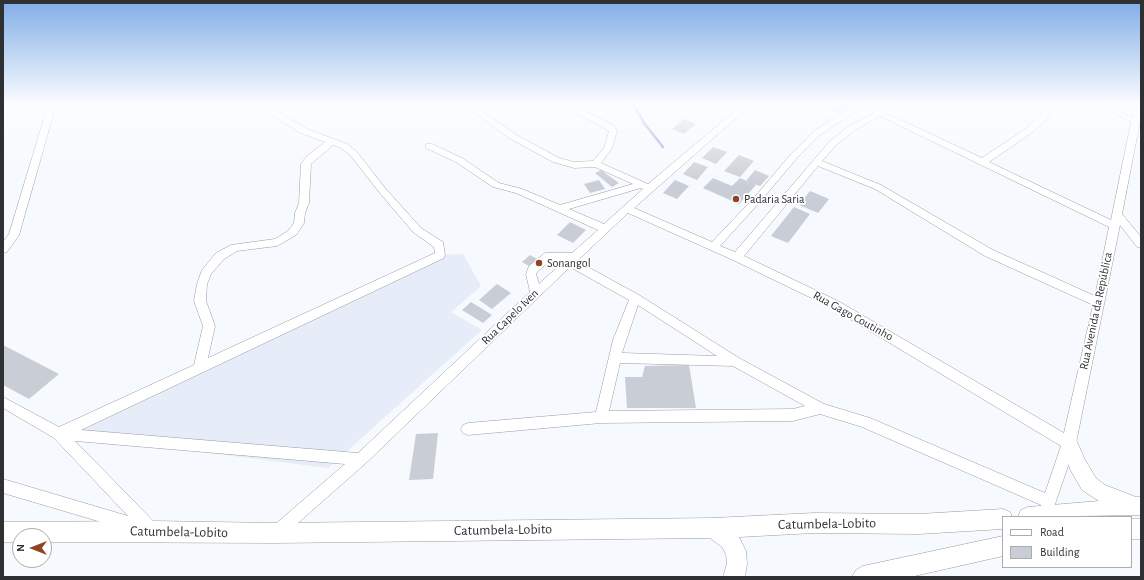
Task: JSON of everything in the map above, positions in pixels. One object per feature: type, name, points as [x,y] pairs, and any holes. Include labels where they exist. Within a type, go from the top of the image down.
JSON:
[{"type":"highway","points":[[1069,443],[1078,465],[1089,484],[1098,491],[1138,506]]},
{"type":"highway","points":[[1041,511],[1138,506]]},
{"type":"highway","name":"Catumbela-Lobito","points":[[3,532],[153,531],[275,533],[713,528],[814,523],[926,523],[1002,519]]},
{"type":"highway","points":[[713,528],[729,540],[736,551],[737,564],[734,577]]},
{"type":"highway","points":[[863,577],[1002,546]]},
{"type":"street","points":[[3,249],[14,234],[44,132]]},
{"type":"street","points":[[59,434],[440,254],[439,245],[417,230],[382,190],[354,154],[344,146],[307,132]]},
{"type":"street","points":[[506,132],[556,160],[574,165],[596,164],[645,187]]},
{"type":"street","points":[[596,164],[608,148],[614,132]]},
{"type":"street","name":"Rua Capelo Iven","points":[[275,533],[361,459],[536,293],[628,209],[645,187],[713,132]]},
{"type":"street","points":[[713,247],[798,151],[818,132]]},
{"type":"street","points":[[737,257],[816,162],[833,143],[847,132]]},
{"type":"street","points":[[920,132],[982,162],[1115,220],[1141,244]]},
{"type":"street","points":[[982,162],[1027,132]]},
{"type":"street","name":"Rua Avenida da República","points":[[1041,511],[1069,443],[1099,303],[1133,132]]},
{"type":"street","points":[[200,367],[209,326],[200,301],[202,284],[206,272],[220,256],[235,248],[277,242],[292,233],[299,223],[300,213],[304,203],[306,164],[309,159],[332,141]]},
{"type":"street","points":[[429,146],[459,160],[496,185],[519,191],[606,229]]},
{"type":"street","points":[[816,162],[878,187],[989,253],[1099,303]]},
{"type":"street","points":[[559,209],[645,187]]},
{"type":"street","name":"Rua Gago Coutinho","points":[[628,209],[737,257],[834,304],[1069,443]]},
{"type":"street","points":[[536,293],[531,274],[533,268],[549,256],[572,260],[735,361],[820,408],[865,422],[1041,511]]},
{"type":"street","points":[[601,417],[619,340],[635,298]]},
{"type":"street","points":[[615,358],[735,361]]},
{"type":"street","points":[[3,402],[59,434],[153,531]]},
{"type":"street","points":[[468,429],[601,417],[793,414],[820,408]]},
{"type":"street","points":[[59,434],[361,459]]},
{"type":"street","points":[[3,486],[153,531]]},
{"type":"shaded area","points":[[463,254],[481,286],[451,312],[482,330],[328,468],[59,434],[440,255]]},
{"type":"building","points":[[713,147],[727,152],[716,164],[702,158]]},
{"type":"building","points":[[739,155],[754,161],[740,177],[724,171]]},
{"type":"building","points":[[694,162],[708,167],[697,180],[683,174]]},
{"type":"building","points":[[601,170],[619,183],[612,187],[595,173]]},
{"type":"building","points":[[755,170],[769,176],[760,186],[746,181]]},
{"type":"building","points":[[713,178],[732,186],[740,178],[756,185],[739,204],[703,188]]},
{"type":"building","points":[[599,180],[605,189],[590,193],[584,184]]},
{"type":"building","points":[[675,180],[689,186],[677,199],[663,193]]},
{"type":"building","points":[[810,191],[829,199],[818,213],[799,205]]},
{"type":"building","points":[[794,207],[810,214],[788,243],[771,236]]},
{"type":"building","points":[[570,222],[586,230],[573,243],[557,235]]},
{"type":"building","points":[[530,255],[546,264],[538,271],[522,262]]},
{"type":"building","points":[[497,284],[511,293],[492,309],[479,300]]},
{"type":"building","points":[[471,302],[492,315],[483,323],[462,310]]},
{"type":"building","points":[[3,345],[59,374],[29,399],[3,385]]},
{"type":"building","points":[[689,365],[696,408],[627,408],[625,377],[642,377],[645,366]]},
{"type":"building","points":[[438,433],[433,479],[409,480],[416,434]]},
{"type":"waterway","points":[[651,132],[663,147]]},
{"type":"place","name":"Padaria Saria","points":[[736,199]]},
{"type":"place","name":"Sonangol","points":[[539,263]]}]
